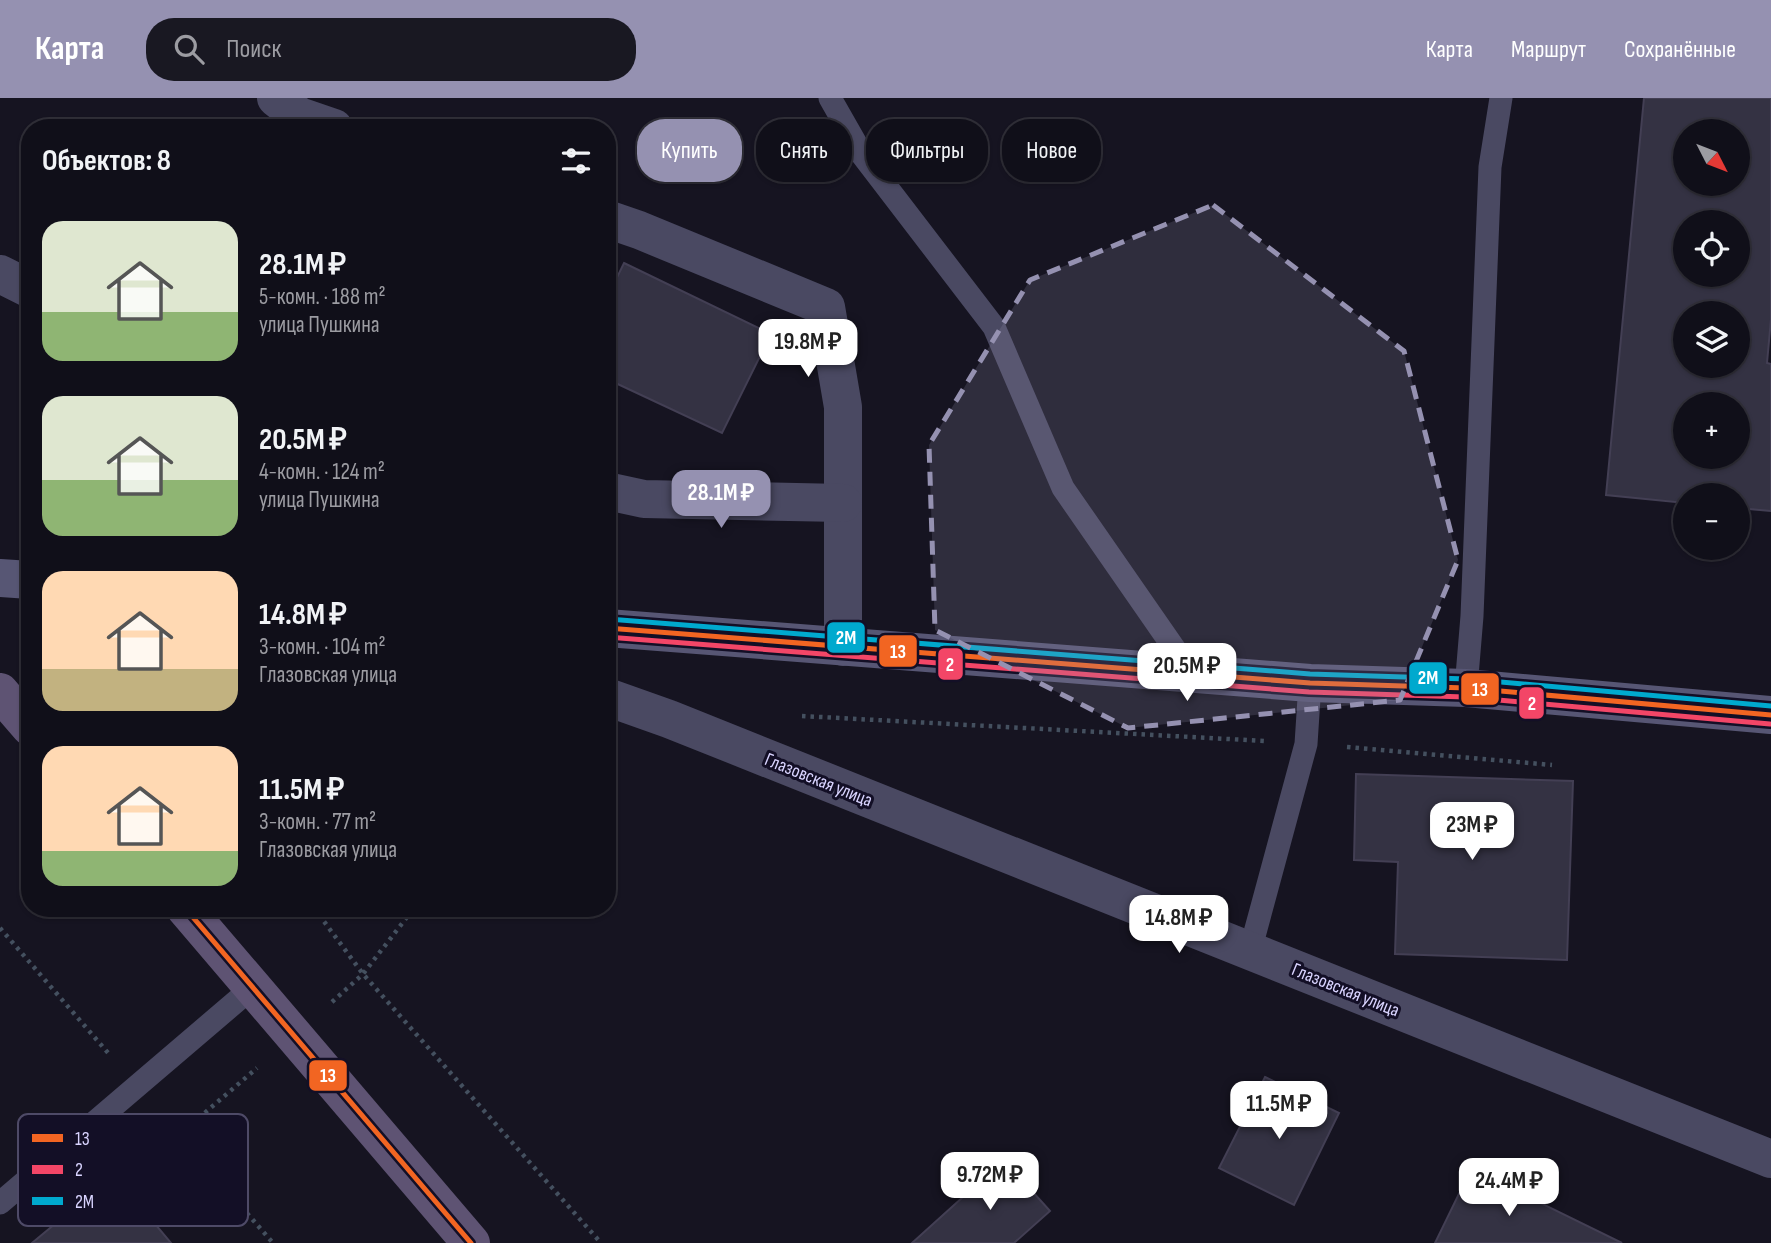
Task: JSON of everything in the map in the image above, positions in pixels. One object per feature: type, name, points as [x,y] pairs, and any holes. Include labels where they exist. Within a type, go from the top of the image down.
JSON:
[{"type":"main road","points":[[0,692],[21,716]]},
{"type":"main road","points":[[193,917],[471,1243]]},
{"type":"street","points":[[276,98],[299,116],[308,119]]},
{"type":"street","points":[[616,222],[826,307],[843,407],[843,647]]},
{"type":"street","points":[[0,274],[21,284]]},
{"type":"street","points":[[616,493],[644,499],[843,503]]},
{"type":"street","points":[[0,578],[21,579]]},
{"type":"street","points":[[616,629],[1310,683],[1466,688],[1771,715]]},
{"type":"street","name":"Глазовская улица","points":[[616,699],[1771,1159]]},
{"type":"lane","points":[[830,98],[863,156],[994,327],[1063,488],[1192,674]]},
{"type":"lane","points":[[1466,688],[1472,616],[1490,167],[1501,98]]},
{"type":"lane","points":[[1250,951],[1306,744],[1310,683]]},
{"type":"lane","points":[[104,1114],[253,987]]},
{"type":"lane","points":[[0,1203],[18,1188]]},
{"type":"path","points":[[800,716],[1306,744],[1552,765]]},
{"type":"path","points":[[321,917],[363,974],[601,1243]]},
{"type":"highlighted area","points":[[1213,205],[1404,351],[1458,560],[1400,700],[1128,728],[935,630],[929,445],[1030,280]]},
{"type":"building","points":[[1644,98],[1771,98],[1771,319],[1767,363],[1771,364],[1771,511],[1750,509],[1750,483],[1673,483],[1673,502],[1606,495]]},
{"type":"building","points":[[624,263],[771,334],[722,433],[616,383],[616,279]]},
{"type":"building","points":[[1356,774],[1573,781],[1567,960],[1395,954],[1398,862],[1354,860]]},
{"type":"building","points":[[1265,1077],[1339,1113],[1294,1205],[1219,1168]]},
{"type":"building","points":[[1004,1160],[1050,1211],[1014,1243],[912,1243]]},
{"type":"building","points":[[1471,1169],[1622,1243],[1435,1243]]},
{"type":"building","points":[[52,1226],[157,1226],[171,1243],[32,1243]]},
{"type":"transit line","name":"2М","points":[[616,620],[1310,674],[1467,679],[1771,706]]},
{"type":"transit line","name":"13","points":[[616,629],[1310,683],[1466,688],[1771,715]]},
{"type":"transit line","name":"2","points":[[616,638],[1309,692],[1465,697],[1770,724]]},
{"type":"transit line","name":"13","points":[[193,917],[471,1243]]}]
